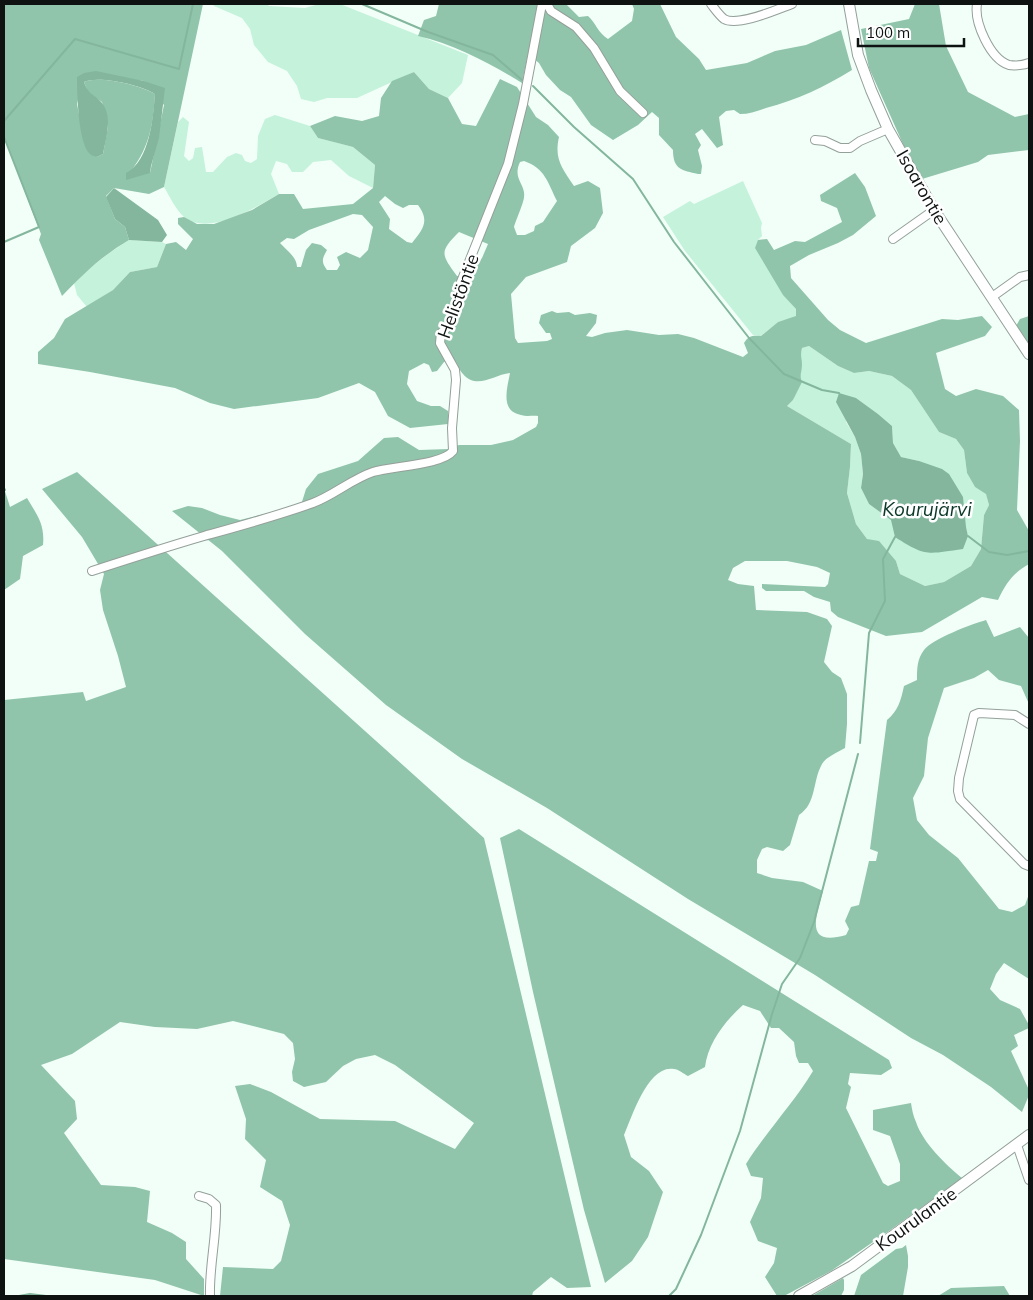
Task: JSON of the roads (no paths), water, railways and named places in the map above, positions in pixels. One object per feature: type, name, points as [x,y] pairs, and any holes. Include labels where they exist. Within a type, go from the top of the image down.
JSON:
[{"type":"street","name":"Helistöntie","points":[[92,571],[276,516],[316,502],[362,476],[375,471],[446,457],[453,451],[452,428],[456,380],[455,370],[440,343],[441,333],[450,325],[455,314],[461,282],[508,164],[523,104],[542,4]]},
{"type":"street","points":[[547,4],[551,11],[576,27],[594,48],[620,91],[643,113]]},
{"type":"street","points":[[711,4],[724,18],[737,21],[752,18],[792,4]]},
{"type":"street","name":"Isoarontie","points":[[849,4],[858,54],[870,90],[888,129],[934,210],[1029,354]]},
{"type":"street","points":[[977,4],[980,25],[989,48],[1010,65],[1029,63]]},
{"type":"street","points":[[814,140],[825,141],[840,148],[850,148],[860,141],[888,129]]},
{"type":"street","points":[[893,239],[934,210]]},
{"type":"street","points":[[992,297],[1020,277],[1029,275]]},
{"type":"street","points":[[1029,724],[1015,715],[979,713],[974,715],[959,778],[958,791],[960,799],[966,806],[1024,864],[1029,866]]},
{"type":"street","name":"Kourulantie","points":[[799,1296],[818,1287],[852,1266],[1029,1135]]},
{"type":"street","points":[[1017,1145],[1029,1180]]},
{"type":"street","points":[[199,1196],[216,1205],[217,1224],[210,1270],[210,1296]]},
{"type":"water","points":[[96,71],[144,81],[165,88],[159,138],[150,173],[126,180],[126,173],[134,167],[145,149],[151,126],[155,94],[140,87],[109,80],[84,82],[90,92],[102,103],[108,121],[103,154],[97,157],[94,156],[86,148],[79,117],[77,77],[84,73]]},
{"type":"water","points":[[114,188],[158,220],[167,235],[162,242],[129,240],[125,227],[115,219],[106,197]]},
{"type":"water","name":"Kourujärvi","points":[[839,393],[856,398],[892,426],[893,443],[901,457],[942,469],[949,474],[963,497],[968,536],[963,549],[934,553],[921,551],[895,537],[891,520],[869,504],[861,488],[863,474],[861,454],[855,437],[836,402]]},
{"type":"waterway","points":[[4,121],[75,39],[179,69],[193,4]]},
{"type":"waterway","points":[[362,4],[428,32],[493,55],[522,80]]},
{"type":"waterway","points":[[533,86],[574,127],[633,179],[674,242],[749,338],[784,374],[822,390],[839,393]]},
{"type":"waterway","points":[[4,137],[39,227],[4,242]]},
{"type":"waterway","points":[[968,536],[989,552],[1007,555],[1029,551]]},
{"type":"waterway","points":[[860,743],[869,633],[885,601],[883,559],[895,537]]},
{"type":"waterway","points":[[669,1296],[676,1289],[701,1235],[740,1131],[782,984],[800,958],[814,922],[858,754]]},
{"type":"waterway","points":[[19,1296],[30,1294],[46,1296]]}]
